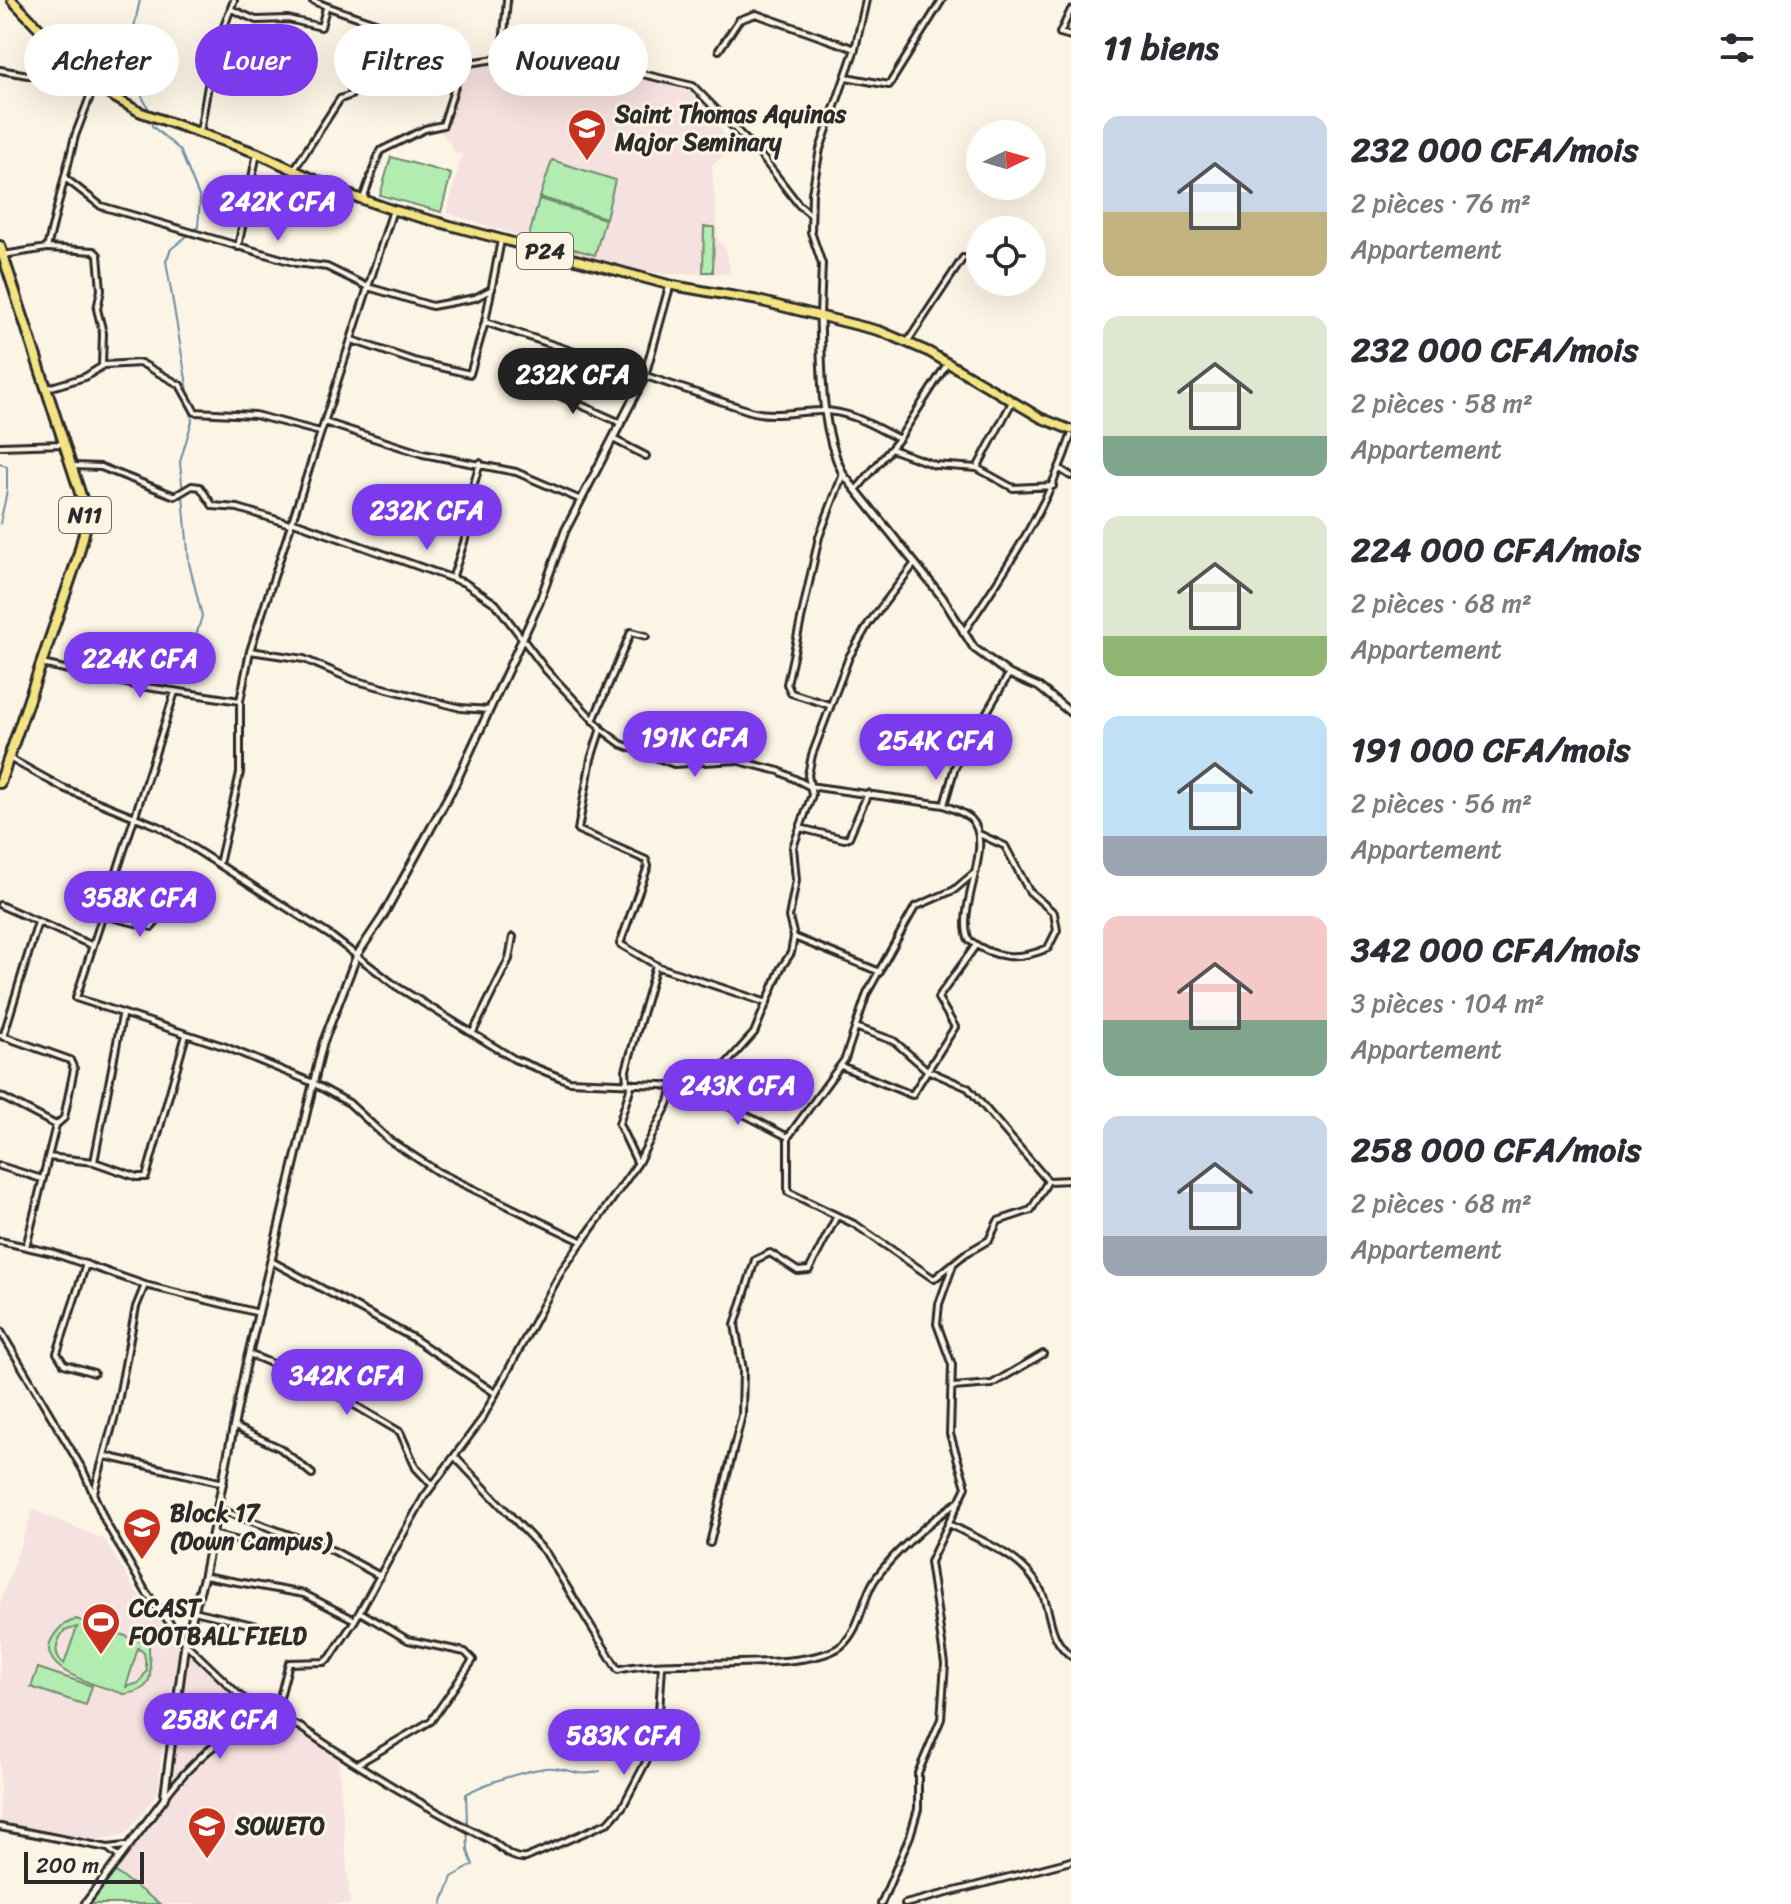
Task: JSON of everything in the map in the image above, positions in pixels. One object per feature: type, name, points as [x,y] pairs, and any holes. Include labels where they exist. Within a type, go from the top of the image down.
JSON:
[{"type":"highway","name":"N11","points":[[1,251],[71,466],[86,525],[42,664],[1,778]]},
{"type":"main road","name":"P24","points":[[12,0],[38,24]]},
{"type":"main road","name":"P24","points":[[110,96],[124,105],[257,153],[393,210],[502,237],[670,285],[820,316],[908,341],[1071,433]]},
{"type":"street","points":[[200,132],[213,56],[234,0]]},
{"type":"street","points":[[312,0],[370,24]]},
{"type":"street","points":[[505,24],[507,0]]},
{"type":"street","points":[[866,0],[855,49],[820,149],[810,214],[811,232],[822,264],[820,316],[824,411],[832,451],[843,474],[942,597],[974,648],[1009,674],[1039,687],[1071,713]]},
{"type":"street","points":[[846,77],[889,85],[942,0]]},
{"type":"street","points":[[231,9],[256,20],[288,19],[321,27],[326,8]]},
{"type":"street","points":[[1071,10],[1060,33],[1071,36]]},
{"type":"street","points":[[719,50],[739,20],[756,14],[855,49]]},
{"type":"street","points":[[0,70],[24,74]]},
{"type":"street","points":[[648,75],[693,86],[758,152],[799,205],[810,214]]},
{"type":"street","points":[[47,248],[75,136],[90,96]]},
{"type":"street","points":[[295,168],[340,99],[348,96]]},
{"type":"street","points":[[363,199],[380,151],[443,125],[453,96]]},
{"type":"street","points":[[238,247],[257,153]]},
{"type":"street","points":[[65,178],[101,206],[311,267],[327,267],[368,287],[432,306],[475,298],[492,289]]},
{"type":"street","points":[[219,864],[240,773],[240,701],[250,651],[393,210]]},
{"type":"street","points":[[352,340],[468,374],[472,372],[502,237]]},
{"type":"street","points":[[1,251],[47,248],[94,251],[98,255],[101,290],[97,309],[103,333],[102,366]]},
{"type":"street","points":[[908,341],[963,258]]},
{"type":"street","points":[[164,1799],[185,1643],[204,1576],[249,1354],[273,1262],[311,1082],[357,955],[383,916],[436,821],[522,641],[553,559],[644,378],[670,285]]},
{"type":"street","points":[[485,322],[644,378],[768,415],[824,411],[861,420],[899,439]]},
{"type":"street","points":[[554,346],[538,386],[621,423]]},
{"type":"street","points":[[45,389],[85,377],[102,366],[141,363],[180,385],[197,413],[255,415],[320,432]]},
{"type":"street","points":[[856,490],[899,439],[947,364]]},
{"type":"street","points":[[977,468],[1012,402]]},
{"type":"street","points":[[324,422],[423,454],[516,472],[581,500]]},
{"type":"street","points":[[963,633],[1021,547],[1053,486],[1071,433]]},
{"type":"street","points":[[613,439],[646,456]]},
{"type":"street","points":[[0,446],[64,444]]},
{"type":"street","points":[[891,449],[935,465],[977,468],[1013,488],[1053,486]]},
{"type":"street","points":[[453,576],[467,533],[465,514],[480,463]]},
{"type":"street","points":[[71,466],[101,467],[175,496],[192,486],[200,487],[213,506],[238,508],[290,523],[453,576],[496,604],[522,641],[593,721],[621,744],[674,764],[735,760],[779,771],[809,786],[944,805],[972,820],[979,834],[966,929],[969,940],[1002,957],[1016,958],[1048,948],[1057,930],[1054,913],[1029,891],[1005,846],[979,834]]},
{"type":"street","points":[[1060,469],[1071,476]]},
{"type":"street","points":[[829,705],[791,693],[787,684],[819,537],[843,474]]},
{"type":"street","points":[[701,1092],[754,1033],[781,968],[791,953],[794,937],[789,917],[796,880],[793,847],[812,795],[808,768],[849,657],[869,623],[915,563]]},
{"type":"street","points":[[593,721],[631,632],[646,636]]},
{"type":"street","points":[[250,651],[304,659],[353,680],[461,708],[489,710]]},
{"type":"street","points":[[42,664],[175,692],[240,701]]},
{"type":"street","points":[[944,805],[955,767],[1009,674]]},
{"type":"street","points":[[175,692],[76,998],[122,1016],[259,1059],[311,1082],[349,1103],[389,1140],[438,1172],[581,1241]]},
{"type":"street","points":[[601,728],[591,759],[578,830],[646,860],[646,877],[620,944],[656,965],[767,1003]]},
{"type":"street","points":[[9,758],[63,788],[160,827],[357,955],[396,986],[514,1059],[547,1074],[579,1082],[673,1086],[701,1092],[788,1137]]},
{"type":"street","points":[[800,828],[844,839],[849,837],[868,793]]},
{"type":"street","points":[[973,874],[954,890],[915,907],[867,993],[858,1028],[841,1066],[788,1137],[788,1192],[856,1225],[931,1279],[937,1279],[954,1263],[989,1240],[998,1221],[1031,1210],[1048,1181]]},
{"type":"street","points":[[0,905],[91,945]]},
{"type":"street","points":[[102,915],[152,927],[163,914]]},
{"type":"street","points":[[26,1247],[56,1125],[64,1118],[73,1064],[2,1036],[38,922]]},
{"type":"street","points":[[473,1032],[509,959],[513,937]]},
{"type":"street","points":[[794,937],[880,972]]},
{"type":"street","points":[[841,1066],[908,1095],[915,1091],[955,1027],[938,998],[976,945]]},
{"type":"street","points":[[638,1163],[619,1124],[629,1083],[626,1070],[656,965]]},
{"type":"street","points":[[94,1162],[122,1016]]},
{"type":"street","points":[[858,1028],[894,1041],[927,1070],[968,1088],[1048,1181]]},
{"type":"street","points":[[48,1157],[94,1162],[146,1177],[186,1035]]},
{"type":"street","points":[[274,1720],[289,1663],[324,1662],[330,1658],[433,1486],[456,1458],[496,1393],[581,1241],[638,1163],[669,1102],[673,1086]]},
{"type":"street","points":[[0,1096],[56,1125]]},
{"type":"street","points":[[0,1166],[42,1179]]},
{"type":"street","points":[[1048,1181],[1071,1180]]},
{"type":"street","points":[[710,1543],[742,1415],[743,1370],[735,1325],[755,1260],[770,1253],[798,1271],[809,1270],[837,1216]]},
{"type":"street","points":[[0,1241],[86,1264],[145,1285],[259,1313]]},
{"type":"street","points":[[273,1262],[413,1338],[496,1393]]},
{"type":"street","points":[[881,1904],[910,1836],[918,1809],[918,1773],[941,1719],[945,1664],[930,1562],[966,1487],[950,1434],[953,1387],[949,1349],[937,1324],[937,1312],[954,1263]]},
{"type":"street","points":[[86,1264],[57,1353],[64,1364],[94,1373]]},
{"type":"street","points":[[94,1492],[105,1456],[136,1307],[145,1285]]},
{"type":"street","points":[[0,1330],[94,1492],[106,1523],[146,1592],[185,1643],[240,1696],[274,1720],[300,1727],[433,1813],[488,1839],[514,1858],[526,1858],[600,1827],[617,1815],[653,1754],[662,1667]]},
{"type":"street","points":[[249,1354],[312,1380],[400,1432],[416,1468],[433,1486]]},
{"type":"street","points":[[953,1387],[992,1384],[1043,1354]]},
{"type":"street","points":[[235,1427],[280,1448],[312,1474]]},
{"type":"street","points":[[105,1456],[169,1473],[224,1483]]},
{"type":"street","points":[[456,1458],[546,1553],[615,1668],[775,1660],[830,1652],[852,1633],[875,1580],[941,1514],[958,1502]]},
{"type":"street","points":[[218,1509],[334,1551],[380,1576]]},
{"type":"street","points":[[949,1524],[1023,1566],[1043,1595],[1056,1642],[1071,1656]]},
{"type":"street","points":[[212,1534],[243,1542]]},
{"type":"street","points":[[204,1576],[304,1594],[355,1620]]},
{"type":"street","points":[[194,1611],[257,1626]]},
{"type":"street","points":[[359,1763],[431,1721],[473,1660],[465,1652],[408,1640],[360,1612]]},
{"type":"street","points":[[85,1904],[125,1846],[164,1799],[228,1736],[274,1720]]},
{"type":"street","points":[[0,1827],[108,1848],[125,1846]]},
{"type":"street","points":[[108,1848],[119,1857]]},
{"type":"street","points":[[905,1904],[1071,1861]]},
{"type":"shaded area","name":"Saint Thomas Aquinas Major Seminary","points":[[488,63],[488,96],[648,96],[648,79],[692,90],[733,146],[712,166],[718,240],[727,250],[730,274],[663,274],[604,262],[447,213],[462,153],[457,155],[439,129],[449,96],[472,96],[472,65]]},
{"type":"shaded area","points":[[33,1510],[104,1539],[136,1591],[181,1644],[163,1732],[158,1792],[126,1834],[94,1841],[0,1822],[0,1603]]},
{"type":"shaded area","points":[[190,1652],[338,1756],[350,1904],[87,1904],[138,1830],[174,1791],[168,1782]]},
{"type":"green space","points":[[391,157],[451,174],[441,212],[380,195]]},
{"type":"green space","points":[[552,160],[615,180],[606,218],[540,197]]},
{"type":"green space","points":[[539,199],[605,219],[595,255],[529,236]]},
{"type":"green space","points":[[704,227],[714,227],[713,272],[703,272]]},
{"type":"green space","name":"CCAST FOOTBALL FIELD","points":[[76,1619],[149,1644],[150,1676],[143,1688],[124,1694],[82,1680],[56,1664],[50,1654],[51,1641],[61,1627]],"holes":[[[77,1627],[64,1664],[58,1656],[57,1644],[64,1631]],[[138,1648],[144,1653],[147,1670],[139,1683],[126,1687]]]},
{"type":"green space","points":[[38,1668],[92,1686],[86,1705],[31,1687]]},
{"type":"green space","points":[[114,1871],[160,1904],[91,1904]]},
{"type":"waterway","points":[[140,0],[131,53],[136,84],[148,108],[152,126],[180,150],[200,199],[198,227],[171,249],[166,261],[189,397]]},
{"type":"waterway","points":[[190,407],[192,421],[180,462],[189,563],[202,616],[191,653]]},
{"type":"waterway","points":[[0,463],[7,467],[7,491],[0,524]]},
{"type":"waterway","points":[[442,1904],[452,1877],[473,1865],[468,1851],[466,1794],[504,1778],[545,1768],[586,1774],[600,1771]]},
{"type":"place","name":"Saint Thomas Aquinas Major Seminary","points":[[587,162]]},
{"type":"place","name":"Block 17 (Down Campus)","points":[[142,1561]]},
{"type":"place","name":"CCAST FOOTBALL FIELD","points":[[101,1656]]},
{"type":"place","name":"SOWETO","points":[[207,1860]]}]
